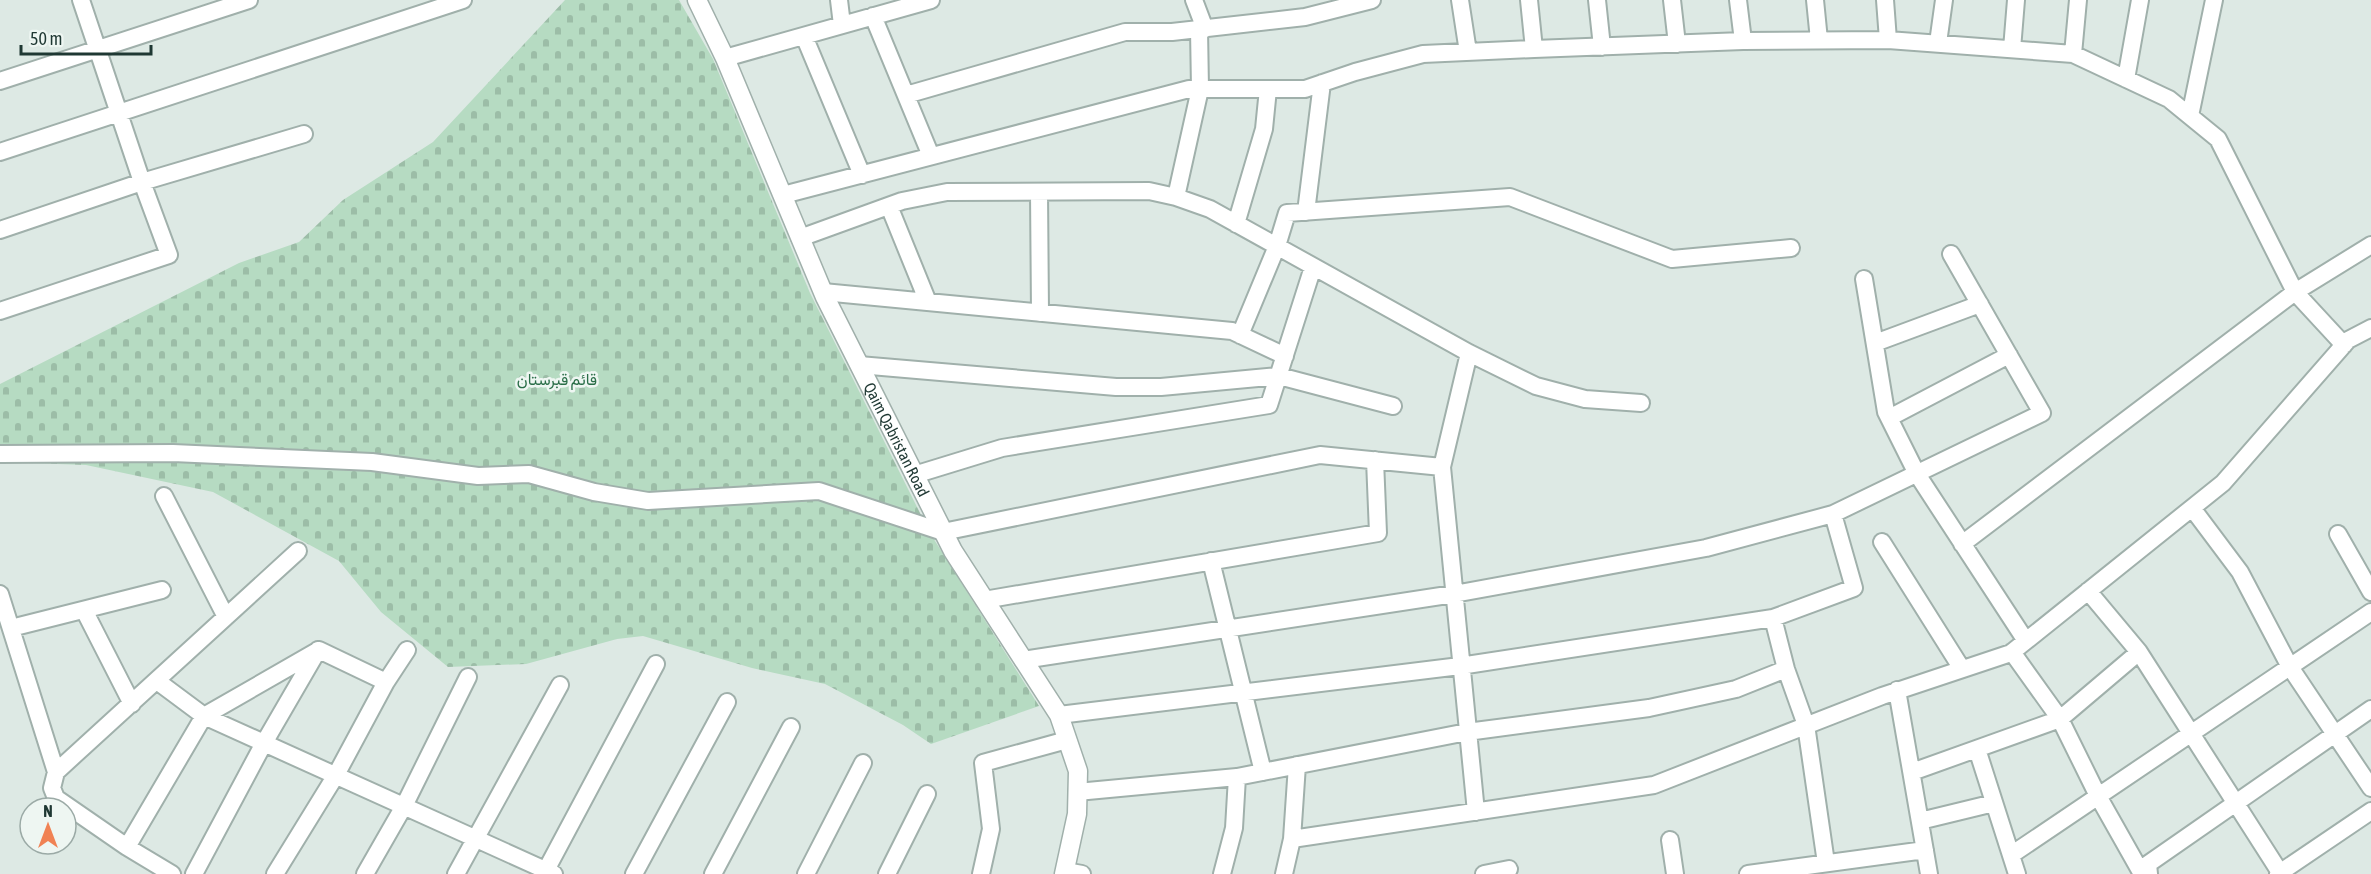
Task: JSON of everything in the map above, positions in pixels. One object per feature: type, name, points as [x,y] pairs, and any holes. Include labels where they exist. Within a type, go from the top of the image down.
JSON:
[{"type":"street","points":[[0,311],[169,255],[81,0]]},
{"type":"street","points":[[0,81],[249,0]]},
{"type":"street","points":[[0,152],[463,0]]},
{"type":"street","name":"Qaim Qabristan Road","points":[[697,0],[725,58],[823,292],[914,475],[953,551],[1059,715],[1078,771],[1077,814],[1070,873]]},
{"type":"street","points":[[838,0],[842,25]]},
{"type":"street","points":[[725,58],[931,0]]},
{"type":"street","points":[[1176,196],[1200,89],[1202,29],[1194,0]]},
{"type":"street","points":[[906,95],[1125,32],[1172,32],[1305,17],[1372,0]]},
{"type":"street","points":[[1460,0],[1468,52]]},
{"type":"street","points":[[1529,0],[1534,50]]},
{"type":"street","points":[[1597,0],[1602,47]]},
{"type":"street","points":[[1672,0],[1677,44]]},
{"type":"street","points":[[1738,0],[1743,41]]},
{"type":"street","points":[[1815,0],[1820,40]]},
{"type":"street","points":[[1885,0],[1888,40]]},
{"type":"street","points":[[1938,43],[1944,0]]},
{"type":"street","points":[[2012,49],[2016,0]]},
{"type":"street","points":[[2073,54],[2078,0]]},
{"type":"street","points":[[2126,79],[2140,0]]},
{"type":"street","points":[[2190,116],[2214,0]]},
{"type":"street","points":[[873,16],[931,156]]},
{"type":"street","points":[[804,36],[861,175]]},
{"type":"street","points":[[783,195],[1189,89],[1305,89],[1402,58],[1423,54],[1820,40],[1888,40],[2073,54],[2169,99],[2218,139],[2295,292],[2344,345]]},
{"type":"street","points":[[1306,212],[1322,83]]},
{"type":"street","points":[[1236,224],[1263,129],[1268,89]]},
{"type":"street","points":[[0,230],[142,182],[304,134]]},
{"type":"street","points":[[800,238],[902,201],[947,192],[1149,191],[1176,196],[1210,209],[1469,353],[1536,386],[1586,399],[1641,403]]},
{"type":"street","points":[[1039,192],[1040,313]]},
{"type":"street","points":[[1240,335],[1277,246],[1287,213],[1510,197],[1672,259],[1791,248]]},
{"type":"street","points":[[889,206],[928,302]]},
{"type":"street","points":[[1962,544],[2295,292],[2371,245]]},
{"type":"street","points":[[1023,660],[1454,594],[1706,549],[1833,514],[2042,413],[1952,254]]},
{"type":"street","points":[[914,475],[1002,448],[1269,405],[1313,267]]},
{"type":"street","points":[[1864,279],[1886,412],[1917,474],[2026,641]]},
{"type":"street","points":[[823,292],[1232,331],[1285,356]]},
{"type":"street","points":[[1875,343],[1980,304]]},
{"type":"street","points":[[1292,839],[1654,785],[1897,690],[2012,652],[2223,483],[2348,340],[2371,328]]},
{"type":"street","points":[[1469,353],[1442,466],[1476,812]]},
{"type":"street","points":[[1889,418],[2009,355]]},
{"type":"street","points":[[859,364],[1116,387],[1161,387],[1279,376],[1393,405]]},
{"type":"street","points":[[0,454],[173,453],[372,462],[478,476],[530,474],[594,492],[648,501],[819,491],[943,532],[1320,455],[1442,466]]},
{"type":"street","points":[[984,600],[1378,533],[1375,460]]},
{"type":"street","points":[[164,496],[226,617]]},
{"type":"street","points":[[2192,508],[2240,572],[2290,667],[2371,788]]},
{"type":"street","points":[[1059,715],[1460,666],[1773,618],[1854,588],[1833,514]]},
{"type":"street","points":[[2338,534],[2371,592]]},
{"type":"street","points":[[1882,542],[1962,669]]},
{"type":"street","points":[[56,772],[298,550]]},
{"type":"street","points":[[1211,561],[1263,772]]},
{"type":"street","points":[[11,628],[162,590]]},
{"type":"street","points":[[2088,591],[2139,652],[2279,874],[2371,811]]},
{"type":"street","points":[[0,594],[56,772],[52,788],[56,798],[127,847],[172,874]]},
{"type":"street","points":[[84,610],[132,704]]},
{"type":"street","points":[[2011,855],[2371,612]]},
{"type":"street","points":[[1773,618],[1786,669],[1806,725],[1826,863]]},
{"type":"street","points":[[127,847],[204,716],[319,650]]},
{"type":"street","points":[[319,650],[386,682]]},
{"type":"street","points":[[194,874],[264,743],[319,650]]},
{"type":"street","points":[[275,874],[336,775],[386,682],[407,650]]},
{"type":"street","points":[[2012,652],[2060,719],[2098,796],[2142,874]]},
{"type":"street","points":[[1912,772],[2060,719],[2139,652]]},
{"type":"street","points":[[157,681],[204,716],[548,873],[656,664]]},
{"type":"street","points":[[1077,792],[1237,777],[1467,732],[1649,708],[1736,689],[1786,669]]},
{"type":"street","points":[[365,874],[404,806],[468,677]]},
{"type":"street","points":[[456,874],[561,685]]},
{"type":"street","points":[[1897,690],[1929,874]]},
{"type":"street","points":[[634,874],[727,702]]},
{"type":"street","points":[[2149,874],[2148,864],[2371,709]]},
{"type":"street","points":[[713,874],[791,727]]},
{"type":"street","points":[[981,874],[991,829],[983,763],[1067,740]]},
{"type":"street","points":[[1977,749],[2017,874]]},
{"type":"street","points":[[806,874],[863,763]]},
{"type":"street","points":[[1284,874],[1292,839],[1298,765]]},
{"type":"street","points":[[1222,874],[1234,828],[1237,777]]},
{"type":"street","points":[[887,874],[927,794]]},
{"type":"street","points":[[1920,821],[1994,803]]},
{"type":"street","points":[[1670,840],[1675,874]]},
{"type":"street","points":[[1748,874],[1925,850]]},
{"type":"street","points":[[1484,874],[1509,869]]},
{"type":"green space","name":"قائم قبرستان","points":[[565,0],[679,0],[713,59],[810,293],[930,533],[1039,706],[931,744],[903,725],[825,684],[752,668],[643,636],[617,639],[526,664],[448,667],[381,612],[339,561],[213,492],[86,465],[0,462],[0,384],[239,263],[299,242],[343,200],[433,142]]}]
